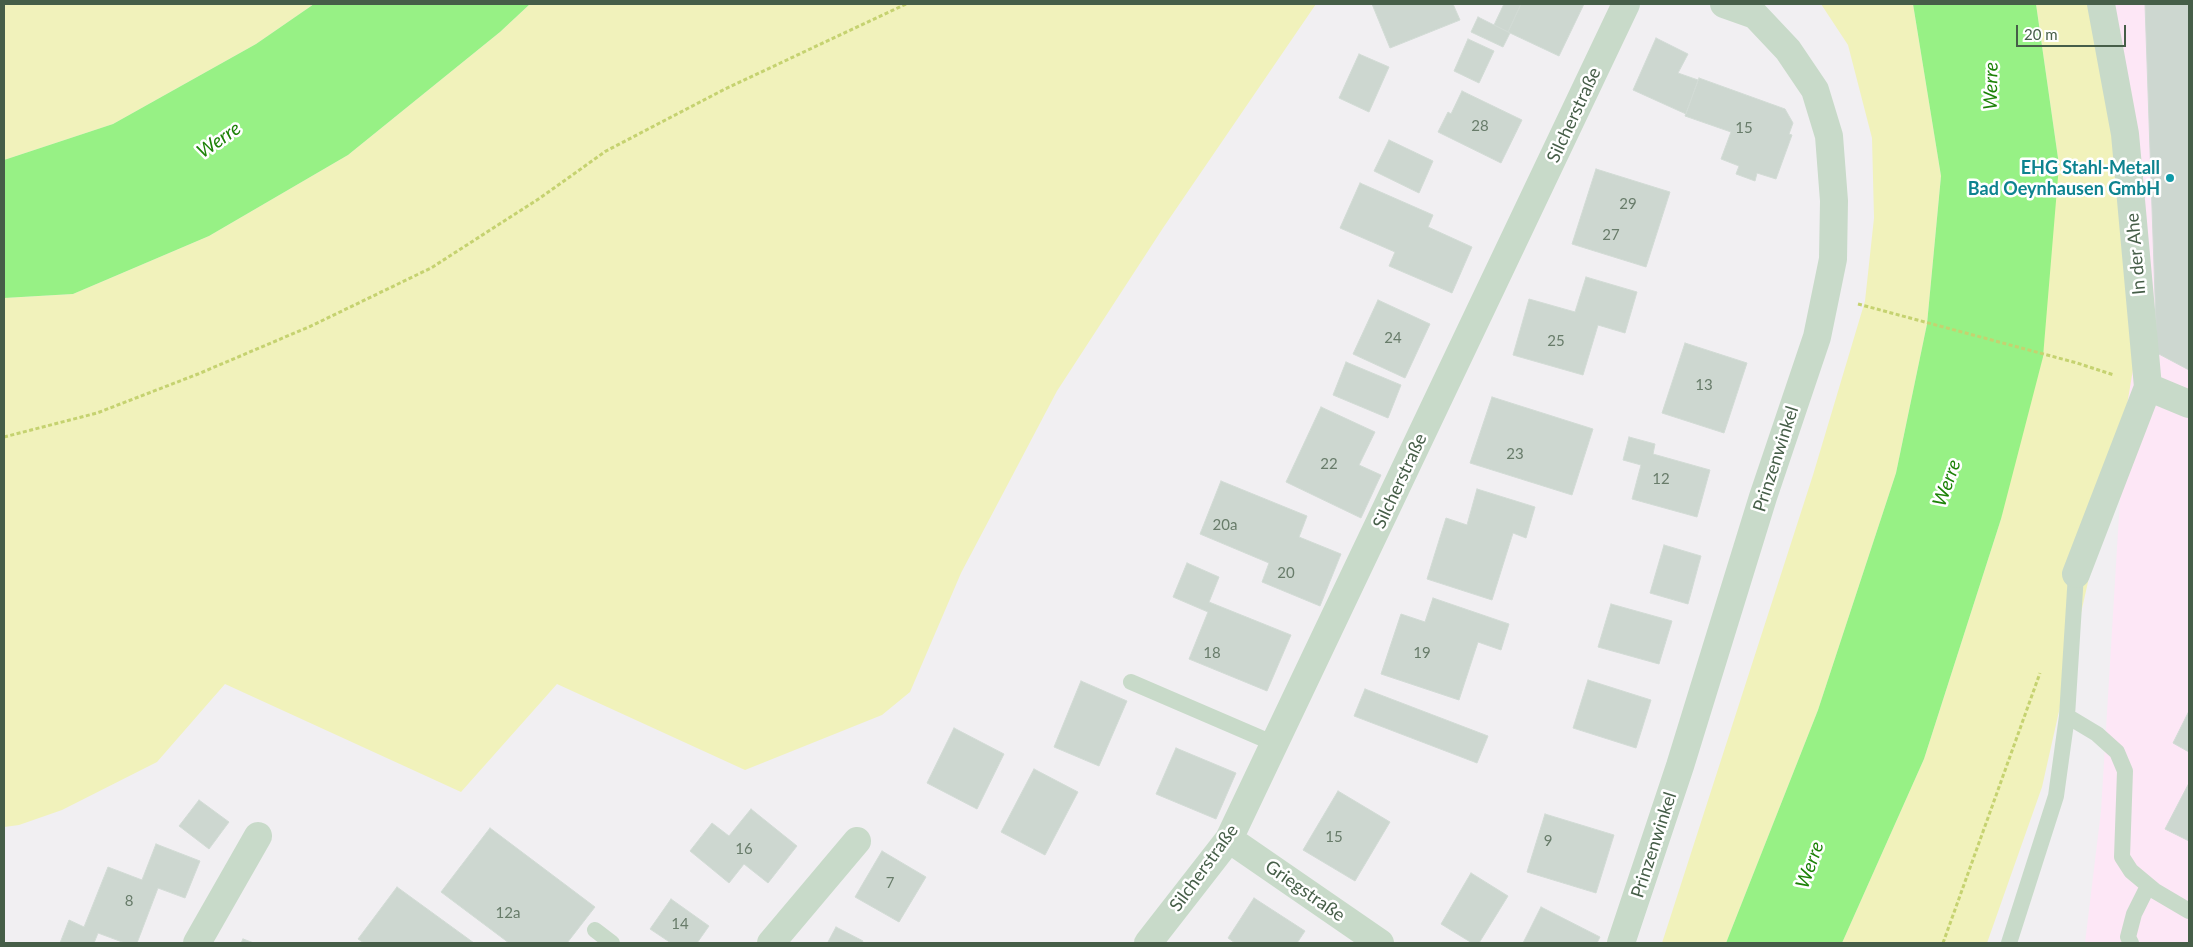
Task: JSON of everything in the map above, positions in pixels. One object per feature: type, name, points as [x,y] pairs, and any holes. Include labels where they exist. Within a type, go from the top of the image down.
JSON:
[{"type":"street","name":"Silcherstraße","points":[[1148,943],[1229,839],[1626,4]]},
{"type":"street","name":"Prinzenwinkel","points":[[1621,943],[1680,766],[1763,497],[1817,337],[1833,259],[1834,201],[1829,136],[1815,90],[1788,50],[1755,15],[1724,4]]},
{"type":"street","name":"In der Ahe","points":[[2076,574],[2148,387],[2125,134],[2101,4]]},
{"type":"street","points":[[2148,387],[2189,404]]},
{"type":"street","points":[[197,943],[258,836]]},
{"type":"street","name":"Griegstraße","points":[[1229,839],[1380,943]]},
{"type":"street","points":[[771,943],[857,841]]},
{"type":"lane","points":[[2009,943],[2056,796],[2067,716],[2076,574]]},
{"type":"lane","points":[[1131,682],[1275,744]]},
{"type":"lane","points":[[2067,716],[2097,734],[2117,752],[2125,771],[2122,857],[2130,871],[2148,886],[2189,911]]},
{"type":"lane","points":[[2131,943],[2128,937],[2134,914],[2148,886]]},
{"type":"lane","points":[[595,930],[612,943]]},
{"type":"path","points":[[4,437],[97,413],[198,374],[320,322],[431,268],[540,198],[606,151],[725,89],[906,4]]},
{"type":"path","points":[[1885,311],[2077,363]]},
{"type":"path","points":[[1943,943],[2043,666]]},
{"type":"shaded area","points":[[4,4],[314,4],[256,44],[113,124],[4,160]]},
{"type":"shaded area","points":[[530,4],[1316,4],[1163,228],[1057,391],[961,573],[910,692],[882,715],[745,770],[557,684],[461,792],[225,684],[157,762],[62,810],[19,825],[4,827],[4,298],[73,294],[209,236],[348,155],[500,32]]},
{"type":"shaded area","points":[[1821,4],[1913,4],[1941,176],[1927,324],[1896,473],[1818,710],[1726,943],[1662,943],[1813,475],[1865,301],[1874,218],[1872,138],[1848,45]]},
{"type":"shaded area","points":[[2036,4],[2089,4],[2144,304],[2125,417],[2042,787],[1987,943],[1842,943],[1924,759],[2001,519],[2059,165]]},
{"type":"shaded area","points":[[2089,4],[2189,4],[2189,943],[2085,943],[2101,811],[2125,417]]},
{"type":"water","name":"Werre","points":[[314,4],[530,4],[500,32],[348,155],[209,236],[73,294],[4,298],[4,160],[113,124],[256,44]]},
{"type":"water","name":"Werre","points":[[1913,4],[2036,4],[2059,165],[2043,357],[2001,519],[1924,759],[1842,943],[1726,943],[1818,710],[1896,473],[1927,324],[1941,176]]},
{"type":"building","points":[[1372,4],[1453,4],[1460,20],[1390,48]]},
{"type":"building","points":[[1504,4],[1521,4],[1508,32],[1494,25]]},
{"type":"building","points":[[1521,4],[1584,4],[1559,56],[1508,32]]},
{"type":"building","name":"EHG Stahl-Metall Bad Oeynhausen GmbH","points":[[2145,4],[2189,4],[2189,370],[2157,353]]},
{"type":"building","points":[[1478,17],[1510,33],[1503,47],[1471,32]]},
{"type":"building","points":[[1656,38],[1688,54],[1678,73],[1698,80],[1686,114],[1633,90]]},
{"type":"building","points":[[1468,39],[1494,51],[1479,83],[1454,71]]},
{"type":"building","points":[[1359,54],[1389,67],[1369,112],[1339,98]]},
{"type":"building","points":[[1699,78],[1785,109],[1793,123],[1789,134],[1792,135],[1776,179],[1757,173],[1755,181],[1736,174],[1739,166],[1721,159],[1731,132],[1685,116]]},
{"type":"building","points":[[1462,91],[1522,120],[1501,163],[1438,132],[1448,112],[1451,114]]},
{"type":"building","points":[[1389,140],[1433,161],[1419,193],[1374,171]]},
{"type":"building","points":[[1596,169],[1670,192],[1646,267],[1572,244]]},
{"type":"building","points":[[1360,183],[1433,215],[1428,227],[1472,247],[1452,293],[1389,266],[1395,252],[1340,228]]},
{"type":"building","points":[[1586,277],[1637,292],[1625,333],[1598,325],[1583,375],[1513,355],[1529,299],[1575,312]]},
{"type":"building","points":[[1378,300],[1430,324],[1405,378],[1353,354]]},
{"type":"building","points":[[1685,343],[1747,363],[1724,433],[1662,413]]},
{"type":"building","points":[[1346,362],[1401,385],[1388,418],[1333,395]]},
{"type":"building","points":[[1492,397],[1593,429],[1572,495],[1470,463]]},
{"type":"building","points":[[1321,407],[1375,432],[1359,465],[1381,475],[1361,518],[1286,482]]},
{"type":"building","points":[[1629,437],[1655,444],[1653,454],[1710,470],[1697,517],[1632,499],[1641,465],[1623,460]]},
{"type":"building","points":[[1221,481],[1307,516],[1299,537],[1341,554],[1320,606],[1262,582],[1269,563],[1200,534]]},
{"type":"building","points":[[1477,489],[1535,507],[1526,538],[1513,533],[1492,600],[1427,579],[1446,518],[1467,525]]},
{"type":"building","points":[[1664,545],[1701,556],[1688,604],[1650,593]]},
{"type":"building","points":[[1187,563],[1219,577],[1209,602],[1291,635],[1267,691],[1189,659],[1208,612],[1173,597]]},
{"type":"building","points":[[1433,598],[1509,624],[1501,650],[1478,642],[1459,700],[1381,674],[1401,614],[1425,622]]},
{"type":"building","points":[[1611,604],[1672,621],[1659,664],[1598,647]]},
{"type":"building","points":[[1588,680],[1651,700],[1636,748],[1573,728]]},
{"type":"building","points":[[1081,681],[1127,701],[1099,766],[1054,747]]},
{"type":"building","points":[[1365,689],[1488,736],[1477,763],[1354,716]]},
{"type":"building","points":[[2189,711],[2189,752],[2173,743]]},
{"type":"building","points":[[954,728],[1004,754],[977,809],[927,783]]},
{"type":"building","points":[[1176,748],[1236,773],[1216,819],[1156,794]]},
{"type":"building","points":[[1034,769],[1078,792],[1045,855],[1001,832]]},
{"type":"building","points":[[2189,783],[2189,841],[2165,829]]},
{"type":"building","points":[[1338,791],[1390,822],[1355,881],[1303,850]]},
{"type":"building","points":[[199,800],[229,822],[209,849],[179,826]]},
{"type":"building","points":[[751,809],[797,846],[768,883],[744,864],[729,883],[690,851],[712,823],[729,836]]},
{"type":"building","points":[[1545,814],[1614,835],[1596,893],[1527,872]]},
{"type":"building","points":[[490,828],[595,907],[567,943],[509,943],[441,892]]},
{"type":"building","points":[[156,844],[200,861],[185,898],[158,888],[137,943],[125,943],[98,933],[94,943],[60,943],[69,920],[84,927],[108,867],[142,880]]},
{"type":"building","points":[[882,851],[926,877],[899,922],[855,897]]},
{"type":"building","points":[[1471,873],[1508,896],[1479,943],[1472,943],[1441,924]]},
{"type":"building","points":[[397,887],[474,943],[364,943],[358,939]]},
{"type":"building","points":[[1254,898],[1305,931],[1297,943],[1235,943],[1228,938]]},
{"type":"building","points":[[671,899],[709,926],[697,943],[671,943],[650,929]]},
{"type":"building","points":[[1541,907],[1600,937],[1597,943],[1523,943]]},
{"type":"building","points":[[836,927],[863,941],[862,943],[828,942]]},
{"type":"building","points":[[243,939],[254,943],[241,943]]},
{"type":"place","name":"EHG Stahl-Metall Bad Oeynhausen GmbH","points":[[2170,178]]}]
